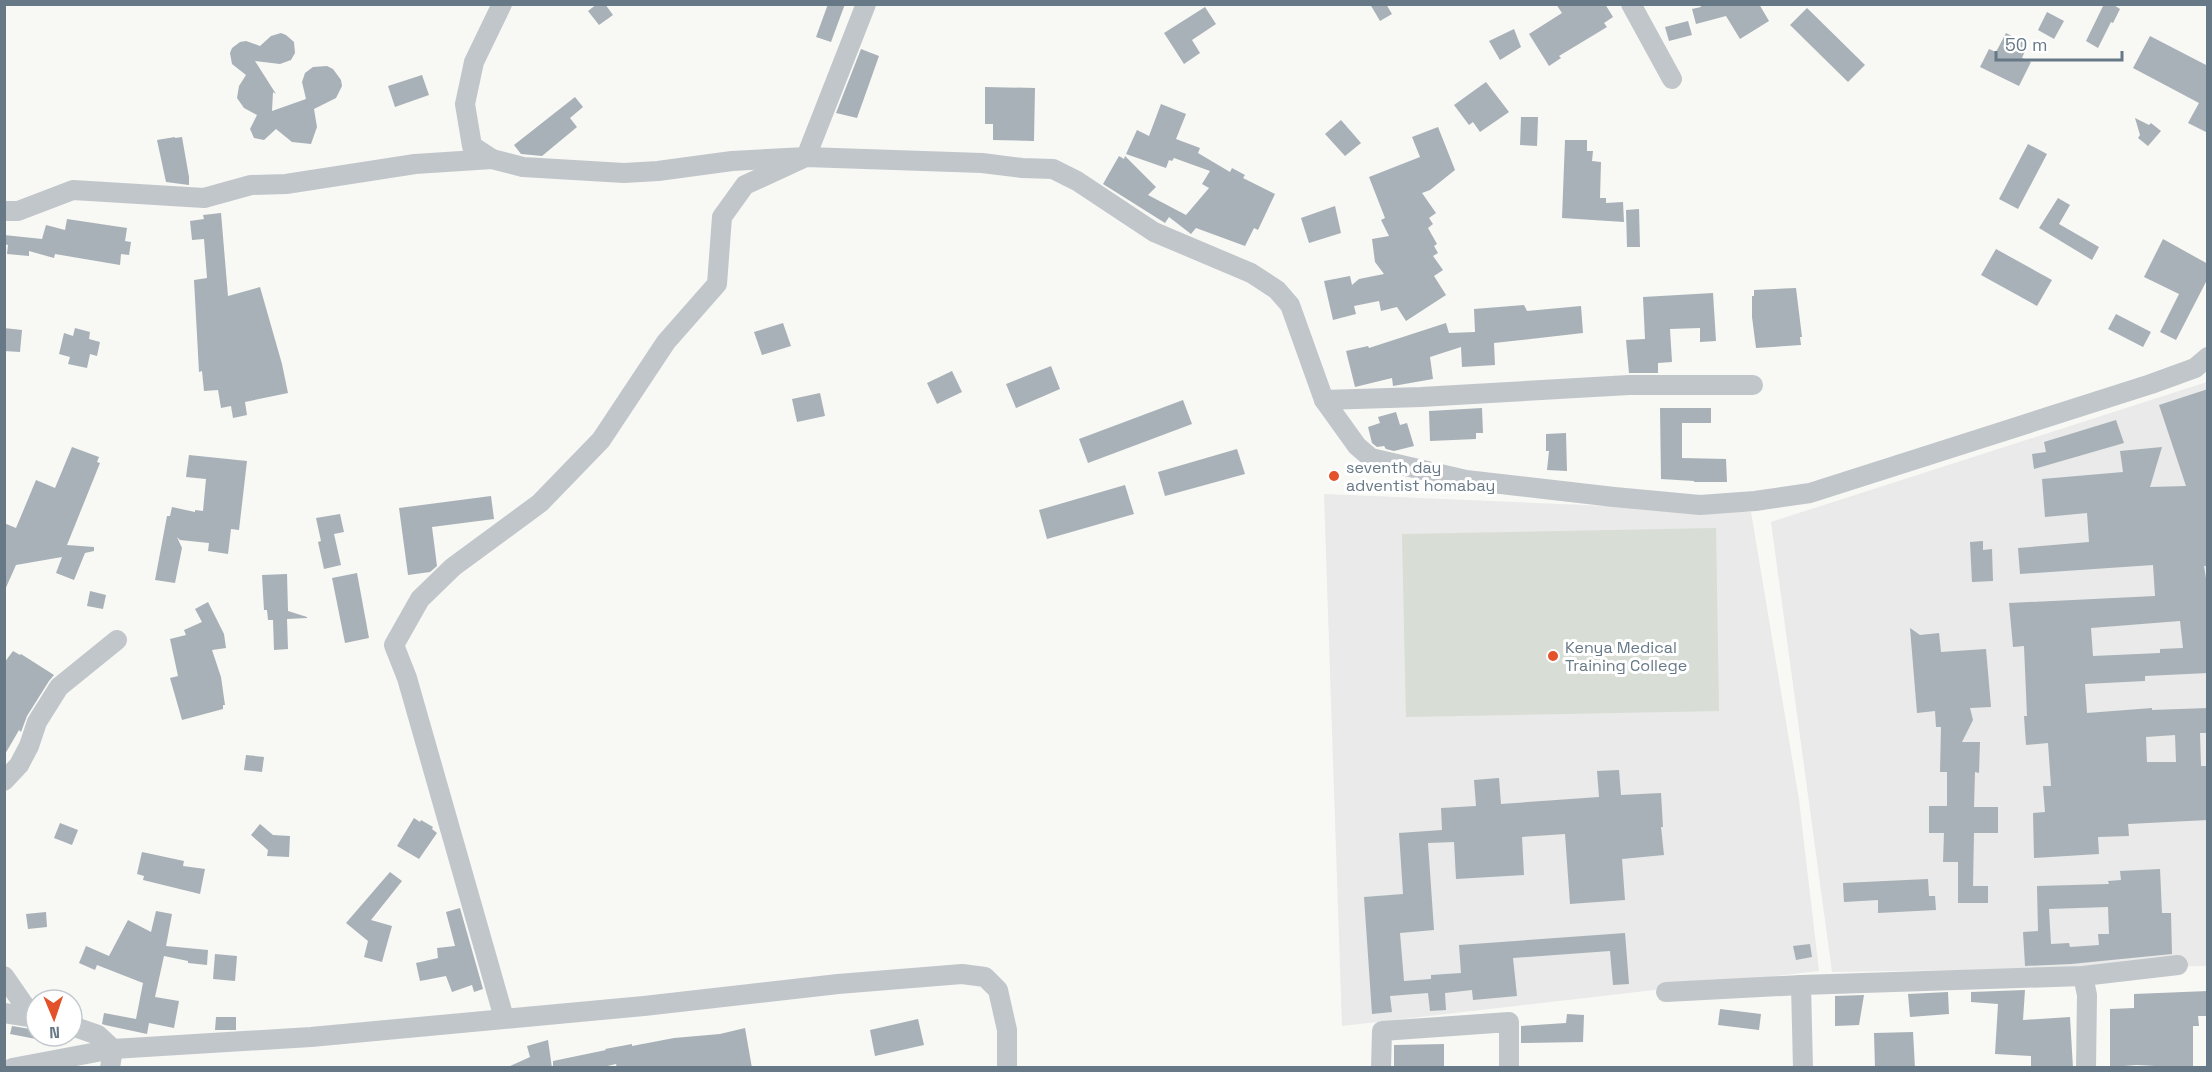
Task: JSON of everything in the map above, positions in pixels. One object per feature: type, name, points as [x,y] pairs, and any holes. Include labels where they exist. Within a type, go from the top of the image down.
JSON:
[{"type":"street","points":[[492,159],[472,146],[465,104],[474,62],[502,4]]},
{"type":"street","points":[[504,1018],[407,678],[394,645],[420,599],[453,567],[540,503],[601,440],[666,342],[717,284],[722,217],[746,185],[806,157],[866,4]]},
{"type":"street","points":[[1631,4],[1672,79]]},
{"type":"street","points":[[4,211],[18,211],[73,190],[204,198],[251,185],[286,184],[415,164],[492,159],[523,167],[624,173],[732,161],[806,157],[982,163],[1053,169],[1077,181],[1154,232],[1251,273],[1277,290],[1290,304],[1324,400],[1357,446],[1371,458],[1466,480],[1614,498],[1700,505],[1810,494],[2151,384],[2195,368],[2208,357]]},
{"type":"street","points":[[1324,400],[1629,385],[1753,385]]},
{"type":"street","points":[[4,781],[19,765],[29,746],[37,722],[60,687],[117,640]]},
{"type":"street","points":[[1666,992],[1801,985],[2083,976],[2178,965]]},
{"type":"street","points":[[12,1068],[644,1006],[838,984],[962,974],[985,977],[998,990],[1006,1030],[1007,1068]]},
{"type":"street","points":[[4,976],[24,1004]]},
{"type":"street","points":[[2083,976],[2087,996],[2085,1068]]},
{"type":"street","points":[[1801,985],[1803,1068]]},
{"type":"street","points":[[4,1013],[24,1016]]},
{"type":"street","points":[[1381,1068],[1382,1031],[1509,1022],[1509,1068]]},
{"type":"street","points":[[84,1030],[98,1035],[112,1058]]},
{"type":"shaded area","points":[[2207,382],[2207,966],[1832,972],[1771,522]]},
{"type":"shaded area","name":"Kenya Medical Training College","points":[[1324,494],[1751,512],[1799,800],[1819,971],[1342,1026]]},
{"type":"shaded area","points":[[1716,528],[1719,711],[1406,717],[1402,534]]},
{"type":"building","points":[[597,4],[605,4],[613,15],[599,25],[588,11]]},
{"type":"building","points":[[828,4],[845,4],[831,42],[816,37]]},
{"type":"building","points":[[1370,4],[1386,4],[1392,14],[1380,21]]},
{"type":"building","points":[[1556,4],[1605,4],[1613,17],[1604,23],[1607,27],[1559,56],[1561,58],[1549,66],[1529,34],[1562,13]]},
{"type":"building","points":[[1700,4],[1759,4],[1769,21],[1740,39],[1726,16],[1696,24],[1692,9],[1701,7]]},
{"type":"building","points":[[2104,4],[2112,4],[2120,9],[2098,48],[2086,41]]},
{"type":"building","points":[[1205,7],[1216,24],[1192,40],[1200,53],[1184,64],[1164,33]]},
{"type":"building","points":[[1807,8],[1865,65],[1848,82],[1790,25]]},
{"type":"building","points":[[2047,12],[2064,21],[2054,39],[2038,30]]},
{"type":"building","points":[[1688,21],[1692,35],[1669,41],[1665,27]]},
{"type":"building","points":[[1514,29],[1521,47],[1500,60],[1489,41]]},
{"type":"building","points":[[281,33],[294,42],[295,53],[291,60],[280,64],[255,61],[276,94],[273,92],[272,111],[306,99],[302,82],[305,73],[313,67],[327,66],[333,69],[341,80],[342,86],[336,98],[314,109],[317,127],[311,144],[292,142],[276,129],[264,140],[254,138],[250,129],[257,115],[244,108],[237,98],[239,86],[246,75],[232,64],[230,53],[232,48],[246,41],[260,46],[271,36]]},
{"type":"building","points":[[2006,33],[2028,44],[2022,58],[2031,62],[2019,86],[1980,67],[1989,49],[1996,52]]},
{"type":"building","points":[[2150,36],[2208,66],[2208,133],[2188,123],[2199,103],[2133,68]]},
{"type":"building","points":[[861,49],[879,56],[857,118],[836,113]]},
{"type":"building","points":[[422,75],[429,95],[395,107],[388,86]]},
{"type":"building","points":[[1486,82],[1509,112],[1480,132],[1473,122],[1469,125],[1454,105]]},
{"type":"building","points":[[985,87],[1035,88],[1034,141],[993,140],[993,124],[985,124]]},
{"type":"building","points":[[575,97],[583,107],[570,118],[577,127],[542,156],[521,154],[514,145]]},
{"type":"building","points":[[1161,104],[1186,114],[1176,139],[1200,148],[1198,153],[1230,172],[1232,168],[1245,175],[1243,178],[1275,194],[1258,230],[1254,228],[1245,246],[1196,228],[1191,234],[1169,217],[1165,223],[1103,184],[1119,156],[1124,159],[1125,156],[1156,187],[1148,195],[1186,215],[1209,188],[1202,184],[1210,171],[1174,158],[1172,161],[1169,160],[1166,168],[1126,154],[1137,130],[1149,136]]},
{"type":"building","points":[[1521,117],[1538,117],[1537,146],[1520,145]]},
{"type":"building","points":[[2135,118],[2149,125],[2151,123],[2161,131],[2148,146],[2138,138],[2140,135]]},
{"type":"building","points":[[1341,120],[1361,143],[1345,156],[1325,134]]},
{"type":"building","points":[[1438,127],[1455,170],[1430,190],[1422,193],[1436,213],[1429,218],[1433,224],[1428,228],[1437,244],[1434,246],[1438,253],[1433,256],[1443,270],[1434,276],[1446,295],[1406,321],[1397,307],[1381,311],[1379,301],[1354,306],[1356,314],[1333,320],[1324,281],[1350,276],[1352,285],[1359,279],[1384,274],[1375,262],[1372,239],[1389,236],[1381,220],[1385,218],[1369,177],[1420,157],[1412,137]]},
{"type":"building","points":[[182,137],[189,185],[166,182],[157,140]]},
{"type":"building","points":[[1565,140],[1587,140],[1587,151],[1593,151],[1592,161],[1601,162],[1600,198],[1606,198],[1606,203],[1623,202],[1624,222],[1562,218]]},
{"type":"building","points":[[2028,144],[2047,154],[2018,209],[1999,199]]},
{"type":"building","points":[[2058,198],[2070,205],[2059,224],[2099,247],[2092,260],[2039,228]]},
{"type":"building","points":[[1335,206],[1341,233],[1309,243],[1301,218]]},
{"type":"building","points":[[1639,209],[1640,247],[1627,247],[1626,210]]},
{"type":"building","points":[[221,213],[228,296],[260,287],[288,393],[245,402],[247,415],[233,418],[231,406],[221,408],[218,390],[204,391],[202,371],[199,372],[194,280],[207,278],[204,239],[192,240],[190,221],[204,219],[203,215]]},
{"type":"building","points":[[67,219],[127,228],[125,241],[131,242],[129,255],[121,254],[120,265],[55,254],[54,258],[29,251],[29,256],[7,254],[8,245],[4,244],[4,235],[42,239],[46,225],[65,230]]},
{"type":"building","points":[[2163,239],[2208,264],[2208,278],[2176,340],[2160,332],[2179,294],[2144,277]]},
{"type":"building","points":[[1996,249],[2052,280],[2037,306],[1981,275]]},
{"type":"building","points":[[1796,288],[1801,345],[1756,348],[1752,317],[1754,290]]},
{"type":"building","points":[[1713,293],[1716,341],[1700,342],[1700,328],[1670,329],[1672,362],[1658,363],[1658,373],[1629,373],[1626,340],[1645,339],[1643,297]]},
{"type":"building","points":[[1524,305],[1527,311],[1581,306],[1583,333],[1494,343],[1495,365],[1462,367],[1461,347],[1430,357],[1433,379],[1393,386],[1392,378],[1355,387],[1346,351],[1368,346],[1369,348],[1446,323],[1449,333],[1475,332],[1474,309]]},
{"type":"building","points":[[2116,314],[2151,332],[2143,347],[2108,329]]},
{"type":"building","points":[[783,323],[791,346],[762,355],[754,332]]},
{"type":"building","points":[[4,328],[22,330],[20,352],[4,351]]},
{"type":"building","points":[[75,328],[90,332],[89,339],[100,342],[97,356],[90,354],[87,368],[68,364],[70,357],[59,354],[64,333],[73,336]]},
{"type":"building","points":[[1051,366],[1060,389],[1016,408],[1006,384]]},
{"type":"building","points":[[952,371],[962,392],[937,404],[927,383]]},
{"type":"building","points":[[2208,389],[2208,566],[2204,566],[2208,591],[2208,673],[2145,676],[2145,681],[2085,684],[2087,713],[2152,708],[2152,710],[2208,708],[2208,733],[2200,733],[2201,766],[2208,766],[2208,820],[2128,824],[2129,836],[2098,837],[2099,854],[2034,858],[2033,813],[2045,812],[2043,786],[2051,786],[2048,743],[2026,745],[2024,646],[2013,647],[2009,603],[2155,596],[2153,565],[2020,574],[2018,548],[2089,542],[2087,513],[2045,517],[2042,479],[2123,472],[2120,451],[2162,447],[2150,487],[2186,486],[2159,405]],"holes":[[[2180,621],[2183,648],[2160,649],[2160,653],[2093,656],[2091,628]],[[2175,735],[2176,762],[2147,762],[2146,737]]]},
{"type":"building","points":[[820,393],[825,416],[797,422],[792,399]]},
{"type":"building","points":[[1183,400],[1192,424],[1088,463],[1079,439]]},
{"type":"building","points":[[1482,408],[1483,433],[1476,433],[1476,439],[1430,441],[1429,411]]},
{"type":"building","points":[[1660,408],[1711,408],[1711,423],[1682,423],[1682,458],[1726,459],[1727,482],[1661,479]]},
{"type":"building","points":[[1396,412],[1400,425],[1407,423],[1414,446],[1394,451],[1384,446],[1377,447],[1372,443],[1368,427],[1380,423],[1378,417]]},
{"type":"building","points":[[2116,420],[2124,443],[2034,469],[2032,454],[2046,452],[2044,442]]},
{"type":"building","points":[[1566,433],[1567,471],[1547,470],[1549,451],[1546,451],[1546,434]]},
{"type":"building","points":[[72,447],[99,457],[97,462],[100,463],[67,545],[94,547],[94,551],[85,553],[74,580],[56,573],[62,557],[16,565],[4,592],[4,523],[16,528],[36,480],[55,488]]},
{"type":"building","points":[[1237,449],[1245,474],[1165,496],[1158,472]]},
{"type":"building","points":[[189,455],[247,461],[239,530],[231,529],[228,554],[208,551],[209,543],[180,540],[177,537],[182,548],[175,583],[155,580],[167,516],[170,516],[172,507],[195,512],[195,510],[203,511],[206,479],[186,477]]},
{"type":"building","points":[[1125,485],[1134,514],[1047,539],[1039,510]]},
{"type":"building","points":[[491,496],[494,519],[432,527],[437,566],[430,572],[408,575],[399,508]]},
{"type":"building","points":[[340,514],[344,532],[334,534],[341,565],[324,569],[316,518]]},
{"type":"building","points":[[1983,541],[1983,550],[1992,549],[1993,581],[1972,582],[1970,542]]},
{"type":"building","points":[[357,573],[369,638],[345,643],[332,578]]},
{"type":"building","points":[[287,574],[288,611],[307,618],[287,619],[288,649],[274,650],[273,620],[268,620],[267,610],[264,610],[262,575]]},
{"type":"building","points":[[90,591],[106,595],[103,609],[87,606]]},
{"type":"building","points":[[208,602],[224,634],[226,648],[212,650],[221,677],[225,705],[223,709],[182,720],[170,678],[178,676],[170,639],[186,635],[184,630],[202,622],[195,609]]},
{"type":"building","points":[[1910,628],[1920,635],[1939,633],[1941,652],[1986,649],[1991,707],[1970,708],[1973,720],[1962,742],[1980,742],[1979,773],[1975,772],[1974,807],[1998,807],[1998,833],[1974,833],[1973,886],[1988,886],[1988,903],[1958,903],[1958,862],[1943,862],[1944,833],[1929,833],[1929,806],[1947,806],[1947,772],[1940,772],[1941,727],[1936,727],[1935,711],[1917,713]]},
{"type":"building","points":[[13,651],[54,675],[27,716],[21,732],[19,730],[4,756],[4,663]]},
{"type":"building","points":[[246,755],[264,757],[262,772],[244,770]]},
{"type":"building","points":[[1619,770],[1621,795],[1661,793],[1663,827],[1661,827],[1664,855],[1622,859],[1625,900],[1570,904],[1565,834],[1522,837],[1524,875],[1456,879],[1454,842],[1428,843],[1434,930],[1400,933],[1404,981],[1431,979],[1431,975],[1461,973],[1459,945],[1625,933],[1629,984],[1613,985],[1610,951],[1513,958],[1517,996],[1473,1000],[1472,990],[1445,993],[1446,1010],[1430,1011],[1428,993],[1390,996],[1392,1012],[1372,1014],[1364,897],[1403,894],[1399,833],[1442,830],[1441,808],[1476,806],[1474,780],[1499,778],[1501,804],[1599,797],[1597,771]]},
{"type":"building","points":[[414,818],[433,827],[432,829],[437,833],[419,859],[397,846]]},
{"type":"building","points":[[60,823],[78,830],[72,845],[54,838]]},
{"type":"building","points":[[260,824],[273,835],[290,836],[289,857],[267,856],[268,850],[251,835]]},
{"type":"building","points":[[142,852],[184,861],[183,866],[205,869],[200,894],[143,880],[144,876],[137,874]]},
{"type":"building","points":[[2160,869],[2162,913],[2171,913],[2172,954],[2025,966],[2023,932],[2038,931],[2037,886],[2109,884],[2108,881],[2121,880],[2120,871]],"holes":[[[2108,907],[2109,934],[2098,934],[2099,945],[2070,947],[2069,943],[2051,944],[2049,909]]]},
{"type":"building","points":[[390,872],[402,881],[371,920],[392,926],[382,962],[364,957],[368,941],[346,923]]},
{"type":"building","points":[[1928,879],[1929,896],[1935,896],[1936,910],[1878,913],[1878,900],[1844,902],[1843,883]]},
{"type":"building","points":[[460,908],[483,989],[474,992],[472,985],[452,992],[446,976],[420,981],[416,963],[438,958],[437,948],[455,946],[446,912]]},
{"type":"building","points":[[156,911],[172,914],[166,946],[208,950],[207,965],[188,963],[188,961],[164,956],[155,997],[179,1001],[174,1028],[149,1023],[147,1034],[102,1024],[104,1013],[136,1019],[143,983],[97,965],[95,970],[79,963],[86,946],[109,956],[128,920],[151,932]]},
{"type":"building","points":[[46,912],[47,927],[28,929],[26,914]]},
{"type":"building","points":[[1810,944],[1812,957],[1796,960],[1793,946]]},
{"type":"building","points":[[215,954],[237,956],[235,981],[213,979]]},
{"type":"building","points":[[2025,990],[2023,1020],[2070,1017],[2073,1068],[2031,1068],[2031,1056],[1995,1054],[1998,1004],[1971,1002],[1971,992]]},
{"type":"building","points":[[2208,991],[2208,1016],[2198,1016],[2199,1026],[2193,1026],[2193,1068],[2137,1065],[2110,1067],[2110,1009],[2134,1008],[2134,994]]},
{"type":"building","points":[[1948,992],[1949,1014],[1910,1017],[1908,994]]},
{"type":"building","points":[[1864,995],[1859,1025],[1835,1026],[1835,996]]},
{"type":"building","points":[[1720,1009],[1761,1014],[1759,1030],[1718,1025]]},
{"type":"building","points":[[1567,1014],[1584,1015],[1583,1042],[1521,1043],[1521,1026],[1566,1023]]},
{"type":"building","points":[[216,1017],[236,1017],[236,1030],[215,1030]]},
{"type":"building","points":[[918,1019],[924,1045],[875,1056],[870,1030]]},
{"type":"building","points":[[12,1026],[24,1028],[24,1037],[10,1034]]},
{"type":"building","points":[[745,1028],[752,1068],[617,1068],[616,1064],[599,1068],[553,1068],[553,1061],[605,1049],[674,1038],[720,1034]]},
{"type":"building","points":[[1913,1032],[1915,1068],[1875,1068],[1874,1033]]},
{"type":"building","points":[[548,1040],[552,1068],[506,1068],[530,1057],[527,1046]]},
{"type":"building","points":[[1444,1044],[1444,1068],[1394,1068],[1394,1045]]},
{"type":"place","name":"seventh day adventist homabay","points":[[1334,476]]},
{"type":"place","name":"Kenya Medical Training College","points":[[1553,656]]}]
